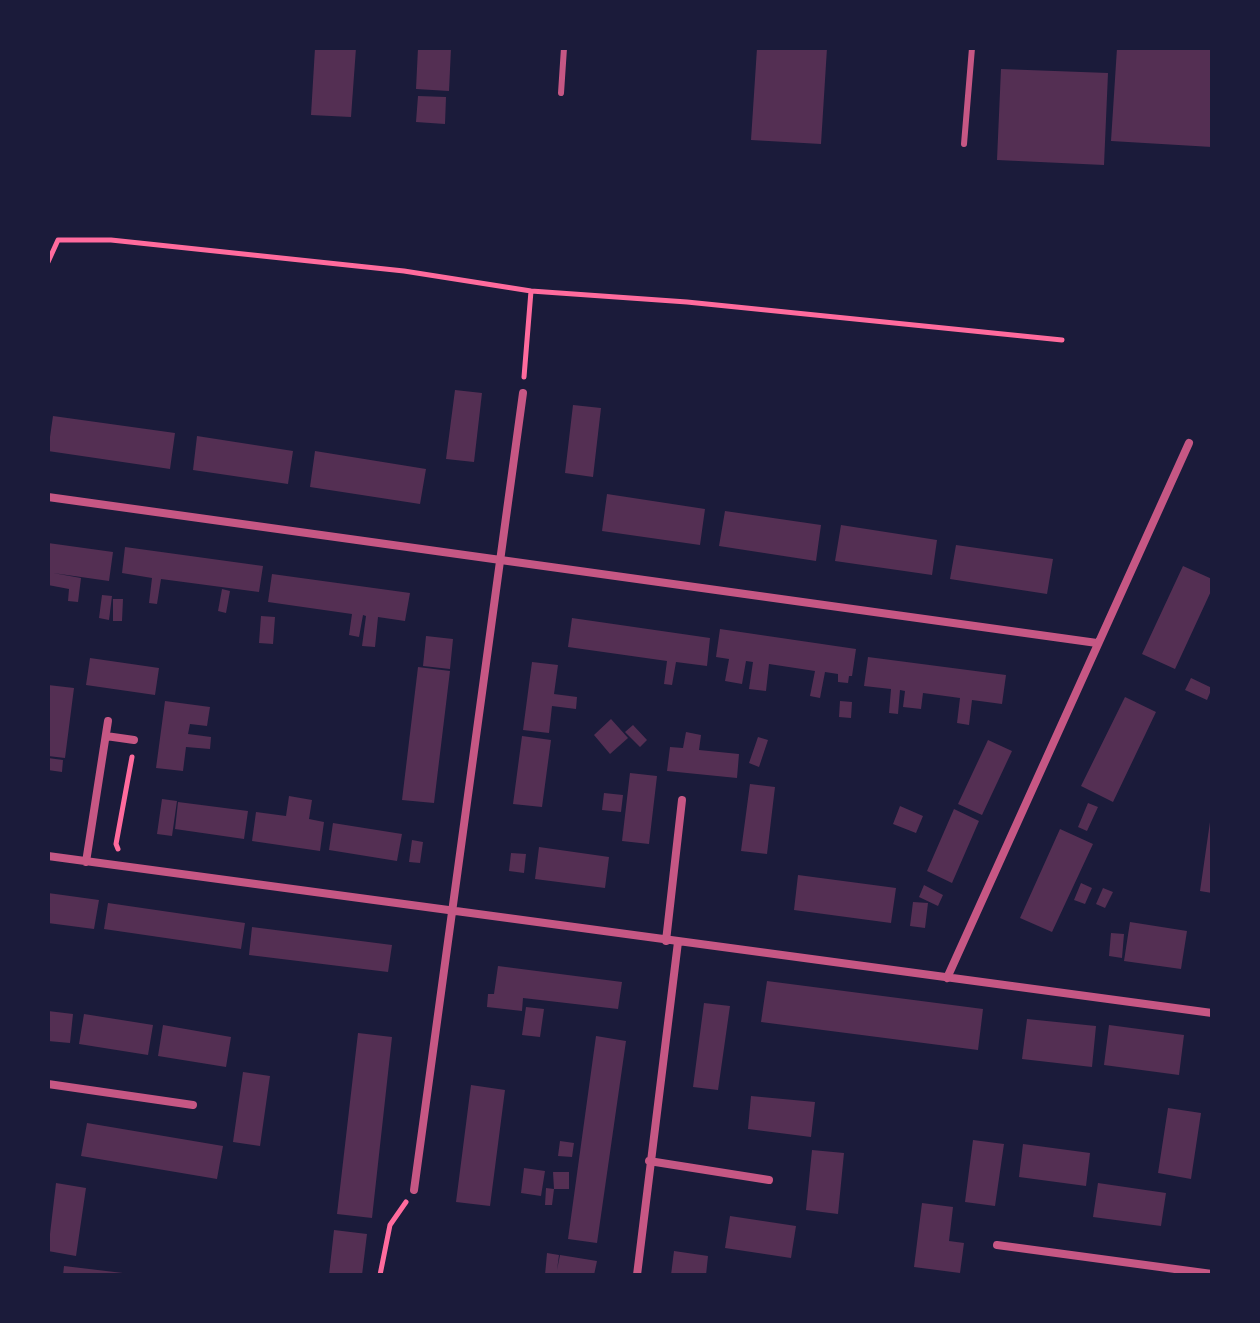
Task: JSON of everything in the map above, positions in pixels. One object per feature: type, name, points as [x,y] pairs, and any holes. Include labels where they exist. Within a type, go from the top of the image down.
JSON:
[{"type":"street","points":[[414,1190],[523,393]]},
{"type":"street","points":[[947,978],[1189,443]]},
{"type":"street","points":[[48,497],[1097,643]]},
{"type":"street","points":[[86,862],[108,721]]},
{"type":"street","points":[[106,736],[134,740]]},
{"type":"street","points":[[666,941],[682,800]]},
{"type":"street","points":[[48,856],[1212,1013]]},
{"type":"street","points":[[637,1275],[678,942]]},
{"type":"street","points":[[48,1084],[193,1105]]},
{"type":"street","points":[[649,1161],[769,1180]]},
{"type":"street","points":[[997,1245],[1212,1274]]},
{"type":"lane","points":[[561,93],[564,48]]},
{"type":"lane","points":[[964,144],[972,48]]},
{"type":"path","points":[[48,262],[58,240],[111,240],[404,271],[531,291],[687,302],[1062,340]]},
{"type":"path","points":[[523,393],[531,291]]},
{"type":"path","points":[[128,867],[116,844],[134,740]]},
{"type":"path","points":[[380,1275],[390,1225],[414,1190]]},
{"type":"building","points":[[315,48],[356,48],[351,117],[311,115]]},
{"type":"building","points":[[418,48],[451,48],[449,91],[416,89]]},
{"type":"building","points":[[757,48],[827,48],[821,144],[751,140]]},
{"type":"building","points":[[1117,48],[1212,48],[1212,147],[1111,141]]},
{"type":"building","points":[[1001,69],[1108,73],[1104,165],[997,160]]},
{"type":"building","points":[[418,96],[446,97],[445,124],[416,122]]},
{"type":"building","points":[[455,390],[482,393],[474,462],[446,459]]},
{"type":"building","points":[[573,405],[601,408],[593,477],[565,473]]},
{"type":"building","points":[[53,416],[175,433],[170,469],[48,451]]},
{"type":"building","points":[[197,436],[293,451],[288,484],[193,470]]},
{"type":"building","points":[[315,451],[426,469],[420,504],[310,487]]},
{"type":"building","points":[[607,494],[705,509],[700,545],[602,531]]},
{"type":"building","points":[[725,511],[821,525],[816,561],[719,546]]},
{"type":"building","points":[[841,525],[937,540],[932,575],[835,561]]},
{"type":"building","points":[[48,543],[113,552],[109,581],[53,573],[81,578],[78,602],[68,601],[69,589],[48,585]]},
{"type":"building","points":[[956,545],[1053,559],[1047,594],[950,579]]},
{"type":"building","points":[[125,547],[263,566],[259,592],[161,579],[157,604],[149,603],[152,578],[122,573]]},
{"type":"building","points":[[1183,566],[1212,579],[1212,589],[1175,669],[1142,654]]},
{"type":"building","points":[[272,574],[410,593],[405,621],[378,617],[375,647],[362,646],[366,616],[363,615],[359,637],[349,635],[352,614],[268,602]]},
{"type":"building","points":[[222,589],[230,591],[226,613],[218,611]]},
{"type":"building","points":[[102,595],[112,596],[109,620],[99,618]]},
{"type":"building","points":[[113,599],[123,599],[122,621],[113,621]]},
{"type":"building","points":[[261,616],[275,617],[273,644],[259,643]]},
{"type":"building","points":[[572,618],[710,638],[707,666],[676,662],[672,685],[664,684],[667,661],[568,647]]},
{"type":"building","points":[[720,629],[856,649],[852,676],[849,676],[848,683],[838,682],[838,674],[825,672],[820,698],[810,696],[815,671],[769,664],[766,691],[749,689],[753,662],[746,661],[742,684],[725,681],[729,659],[716,657]]},
{"type":"building","points":[[426,636],[453,639],[450,669],[423,666]]},
{"type":"building","points":[[868,657],[1006,675],[1002,704],[972,700],[969,725],[957,723],[960,698],[923,693],[921,709],[903,707],[905,691],[900,690],[898,714],[889,713],[891,689],[864,686]]},
{"type":"building","points":[[90,658],[159,668],[155,695],[86,685]]},
{"type":"building","points":[[532,662],[558,665],[554,694],[577,697],[576,709],[552,706],[549,733],[523,730]]},
{"type":"building","points":[[418,667],[450,671],[434,803],[402,800]]},
{"type":"building","points":[[1191,678],[1212,688],[1207,700],[1185,690]]},
{"type":"building","points":[[48,685],[74,688],[65,758],[48,756]]},
{"type":"building","points":[[1125,697],[1156,712],[1113,802],[1081,786]]},
{"type":"building","points":[[165,701],[210,707],[207,726],[190,724],[188,734],[211,737],[210,749],[186,747],[183,771],[156,768]]},
{"type":"building","points":[[840,701],[852,702],[851,718],[839,717]]},
{"type":"building","points":[[611,719],[628,738],[610,754],[594,735]]},
{"type":"building","points":[[633,725],[647,740],[640,747],[625,732]]},
{"type":"building","points":[[686,732],[701,735],[699,750],[739,754],[737,778],[667,771],[670,747],[683,748]]},
{"type":"building","points":[[522,736],[551,740],[542,807],[513,804]]},
{"type":"building","points":[[758,737],[768,740],[759,767],[749,763]]},
{"type":"building","points":[[988,740],[1012,751],[982,815],[958,804]]},
{"type":"building","points":[[48,758],[63,760],[62,772],[48,770]]},
{"type":"building","points":[[630,773],[657,776],[649,844],[622,841]]},
{"type":"building","points":[[750,784],[775,787],[767,854],[741,851]]},
{"type":"building","points":[[604,793],[623,795],[621,812],[602,810]]},
{"type":"building","points":[[289,796],[312,800],[309,819],[324,822],[320,851],[252,841],[256,812],[286,816]]},
{"type":"building","points":[[162,799],[177,801],[172,836],[157,834]]},
{"type":"building","points":[[178,802],[248,811],[244,839],[175,829]]},
{"type":"building","points":[[1088,803],[1098,807],[1087,831],[1078,827]]},
{"type":"building","points":[[900,806],[923,816],[916,833],[893,824]]},
{"type":"building","points":[[954,809],[979,821],[952,883],[927,871]]},
{"type":"building","points":[[1212,822],[1212,893],[1200,891]]},
{"type":"building","points":[[333,823],[402,834],[397,861],[329,850]]},
{"type":"building","points":[[1060,829],[1093,844],[1052,932],[1020,918]]},
{"type":"building","points":[[412,840],[423,842],[420,863],[409,862]]},
{"type":"building","points":[[539,847],[609,857],[605,888],[535,879]]},
{"type":"building","points":[[511,853],[526,854],[524,873],[509,871]]},
{"type":"building","points":[[798,875],[896,888],[891,923],[794,910]]},
{"type":"building","points":[[1081,883],[1092,888],[1085,904],[1074,900]]},
{"type":"building","points":[[924,885],[943,895],[938,906],[919,897]]},
{"type":"building","points":[[1103,888],[1113,892],[1105,908],[1096,904]]},
{"type":"building","points":[[48,893],[99,900],[94,929],[48,923]]},
{"type":"building","points":[[913,902],[928,903],[925,928],[910,926]]},
{"type":"building","points":[[108,903],[245,923],[241,949],[104,929]]},
{"type":"building","points":[[1130,922],[1187,931],[1181,969],[1124,961]]},
{"type":"building","points":[[252,927],[392,945],[388,972],[249,955]]},
{"type":"building","points":[[1111,933],[1124,934],[1122,958],[1109,956]]},
{"type":"building","points":[[498,966],[622,982],[618,1009],[523,998],[522,1011],[487,1007],[488,994],[494,994]]},
{"type":"building","points":[[767,981],[983,1009],[978,1050],[761,1022]]},
{"type":"building","points":[[704,1003],[730,1006],[718,1090],[693,1087]]},
{"type":"building","points":[[526,1007],[544,1009],[540,1037],[522,1035]]},
{"type":"building","points":[[48,1011],[73,1014],[70,1043],[48,1041]]},
{"type":"building","points":[[84,1014],[153,1025],[148,1055],[79,1044]]},
{"type":"building","points":[[1027,1019],[1096,1026],[1092,1067],[1022,1059]]},
{"type":"building","points":[[163,1025],[231,1037],[226,1067],[158,1056]]},
{"type":"building","points":[[1109,1025],[1184,1035],[1179,1075],[1104,1065]]},
{"type":"building","points":[[358,1033],[392,1037],[372,1218],[337,1214]]},
{"type":"building","points":[[596,1036],[626,1041],[597,1243],[568,1239]]},
{"type":"building","points":[[243,1072],[270,1076],[260,1146],[233,1142]]},
{"type":"building","points":[[471,1085],[505,1090],[490,1206],[456,1202]]},
{"type":"building","points":[[751,1096],[815,1102],[811,1137],[748,1129]]},
{"type":"building","points":[[1168,1108],[1201,1113],[1191,1179],[1158,1173]]},
{"type":"building","points":[[87,1123],[223,1146],[217,1179],[81,1156]]},
{"type":"building","points":[[973,1140],[1004,1144],[995,1206],[965,1202]]},
{"type":"building","points":[[560,1141],[574,1143],[572,1157],[558,1156]]},
{"type":"building","points":[[1023,1144],[1090,1153],[1086,1186],[1019,1177]]},
{"type":"building","points":[[812,1150],[844,1153],[838,1214],[806,1210]]},
{"type":"building","points":[[524,1168],[545,1171],[541,1196],[521,1193]]},
{"type":"building","points":[[553,1172],[569,1172],[569,1189],[554,1189]]},
{"type":"building","points":[[56,1183],[86,1188],[76,1256],[48,1251]]},
{"type":"building","points":[[1098,1183],[1166,1193],[1161,1226],[1093,1217]]},
{"type":"building","points":[[546,1188],[554,1189],[552,1205],[545,1205]]},
{"type":"building","points":[[922,1203],[953,1207],[949,1241],[964,1243],[960,1273],[914,1267]]},
{"type":"building","points":[[730,1216],[796,1226],[791,1258],[725,1248]]},
{"type":"building","points":[[334,1230],[367,1234],[362,1275],[329,1275]]},
{"type":"building","points":[[674,1251],[708,1256],[706,1275],[671,1275]]},
{"type":"building","points":[[547,1253],[559,1255],[557,1270],[560,1255],[597,1261],[594,1275],[545,1275]]},
{"type":"building","points":[[64,1266],[123,1273],[123,1275],[63,1275]]}]
